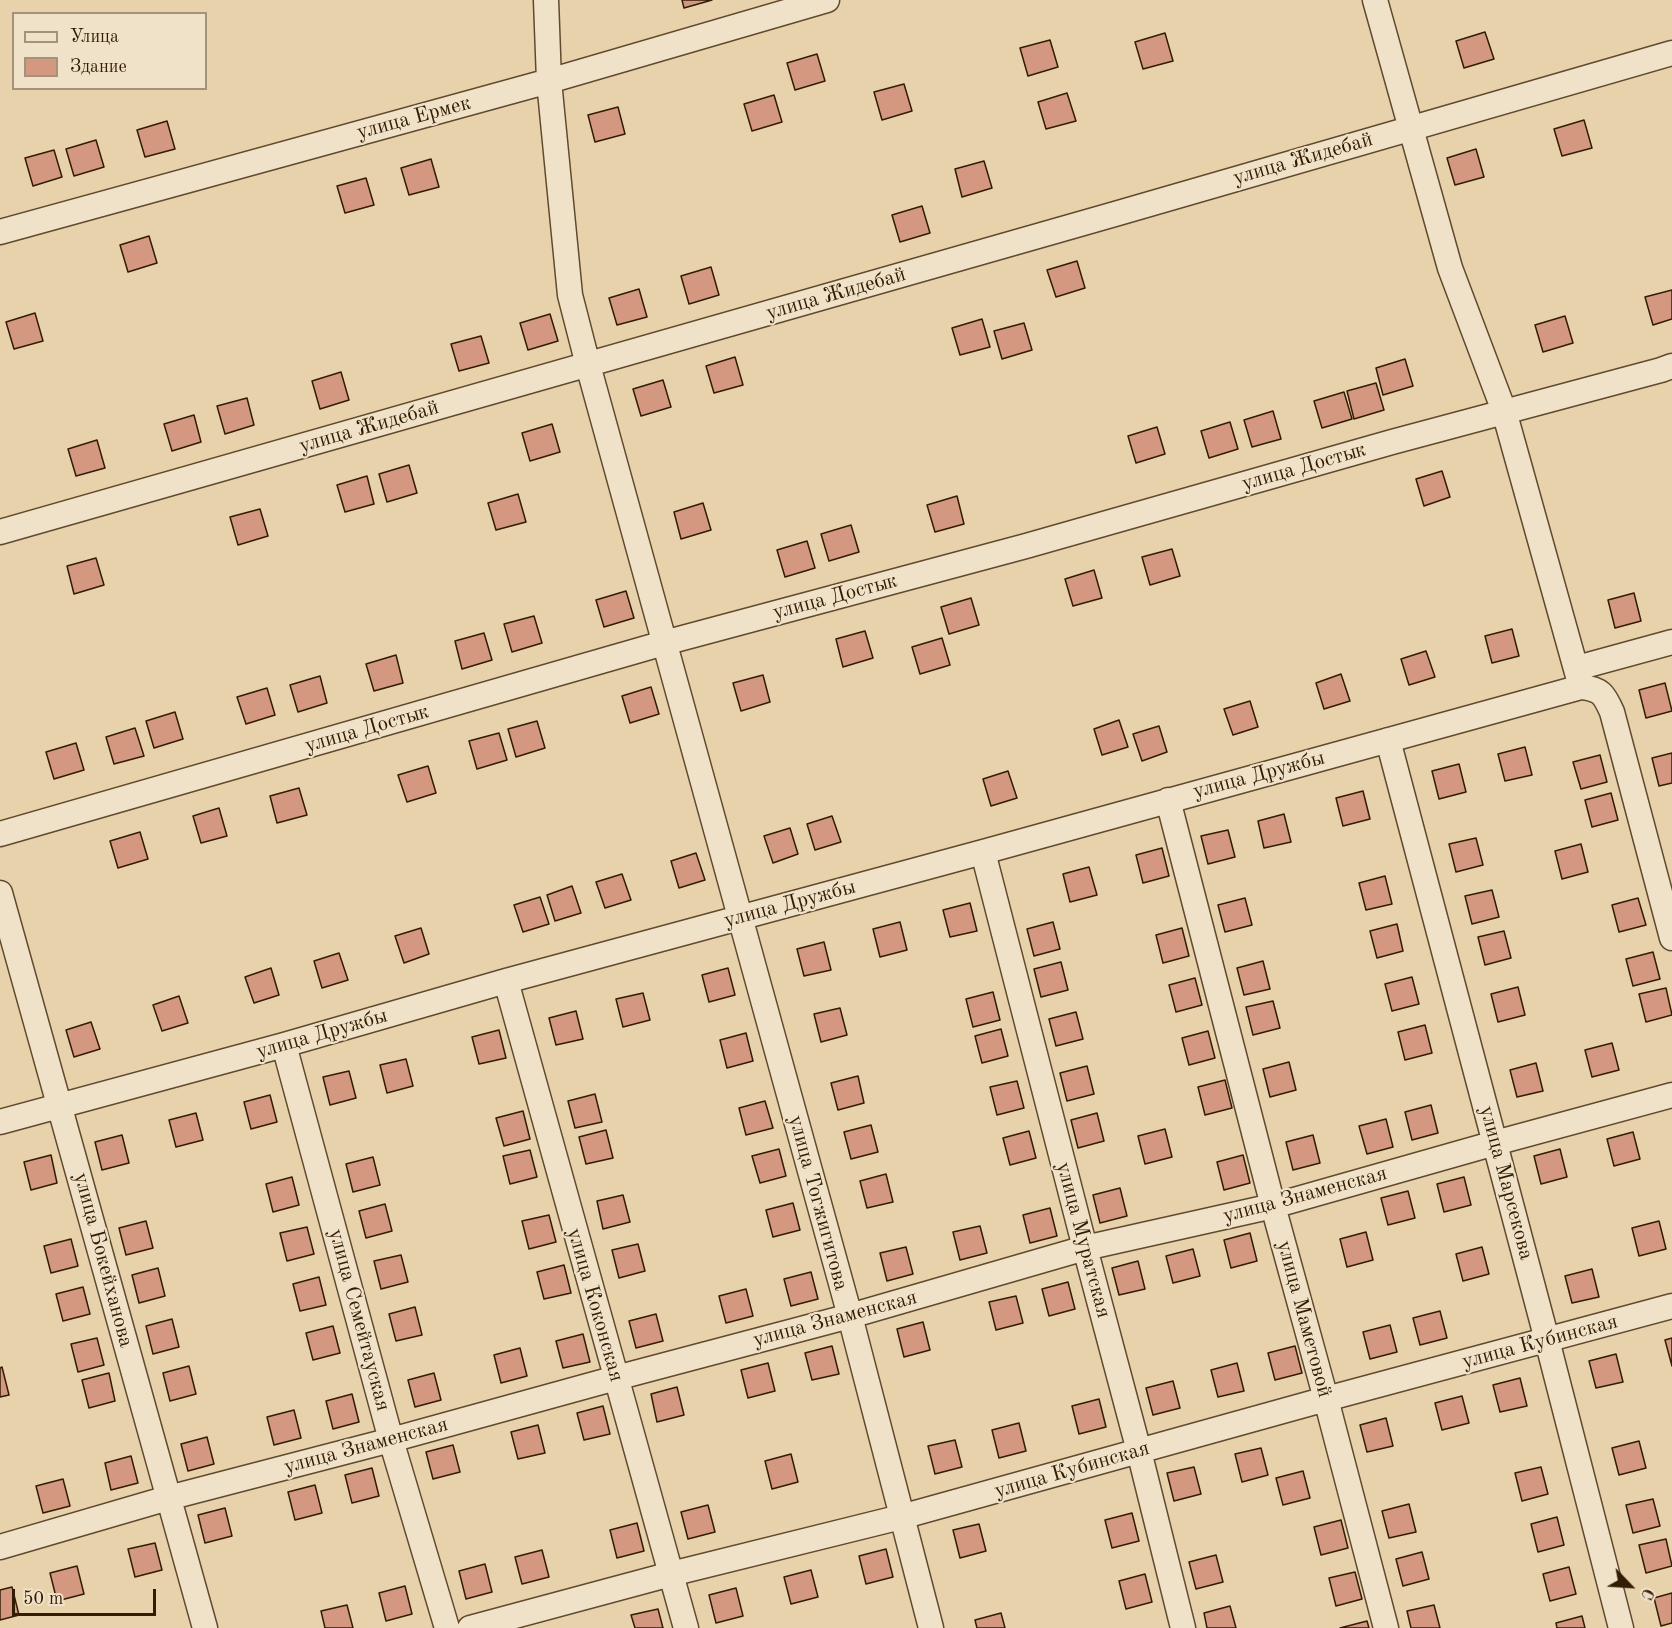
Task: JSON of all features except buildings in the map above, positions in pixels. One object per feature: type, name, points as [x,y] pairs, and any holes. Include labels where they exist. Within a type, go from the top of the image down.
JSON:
[{"type":"street","name":"улица Тогжигитова","points":[[546,0],[549,81],[570,295],[850,1316],[931,1628]]},
{"type":"street","name":"улица Ермек","points":[[0,232],[549,81],[827,0]]},
{"type":"street","points":[[1375,0],[1450,268],[1504,411],[1579,677],[1605,695],[1612,712],[1672,938]]},
{"type":"street","name":"улица Жидебай","points":[[0,532],[1672,53]]},
{"type":"street","name":"улица Достык","points":[[0,834],[664,643],[1026,546],[1672,366]]},
{"type":"street","name":"улица Дружбы","points":[[0,1122],[1388,740],[1579,677],[1672,642]]},
{"type":"street","name":"улица Марсекова","points":[[1388,740],[1548,1340],[1621,1628]]},
{"type":"street","name":"улица Маметовой","points":[[1168,800],[1273,1206],[1386,1628]]},
{"type":"street","name":"улица Муратская","points":[[983,852],[1183,1628]]},
{"type":"street","name":"улица Бокейханова","points":[[0,893],[205,1628]]},
{"type":"street","name":"улица Коконская","points":[[506,981],[686,1628]]},
{"type":"street","name":"улица Семейтауская","points":[[284,1045],[392,1440],[447,1628]]},
{"type":"street","name":"улица Знаменская","points":[[0,1547],[168,1498],[850,1316],[1084,1248],[1273,1206],[1672,1095]]},
{"type":"street","name":"улица Кубинская","points":[[470,1628],[671,1574],[901,1517],[1672,1306]]}]
